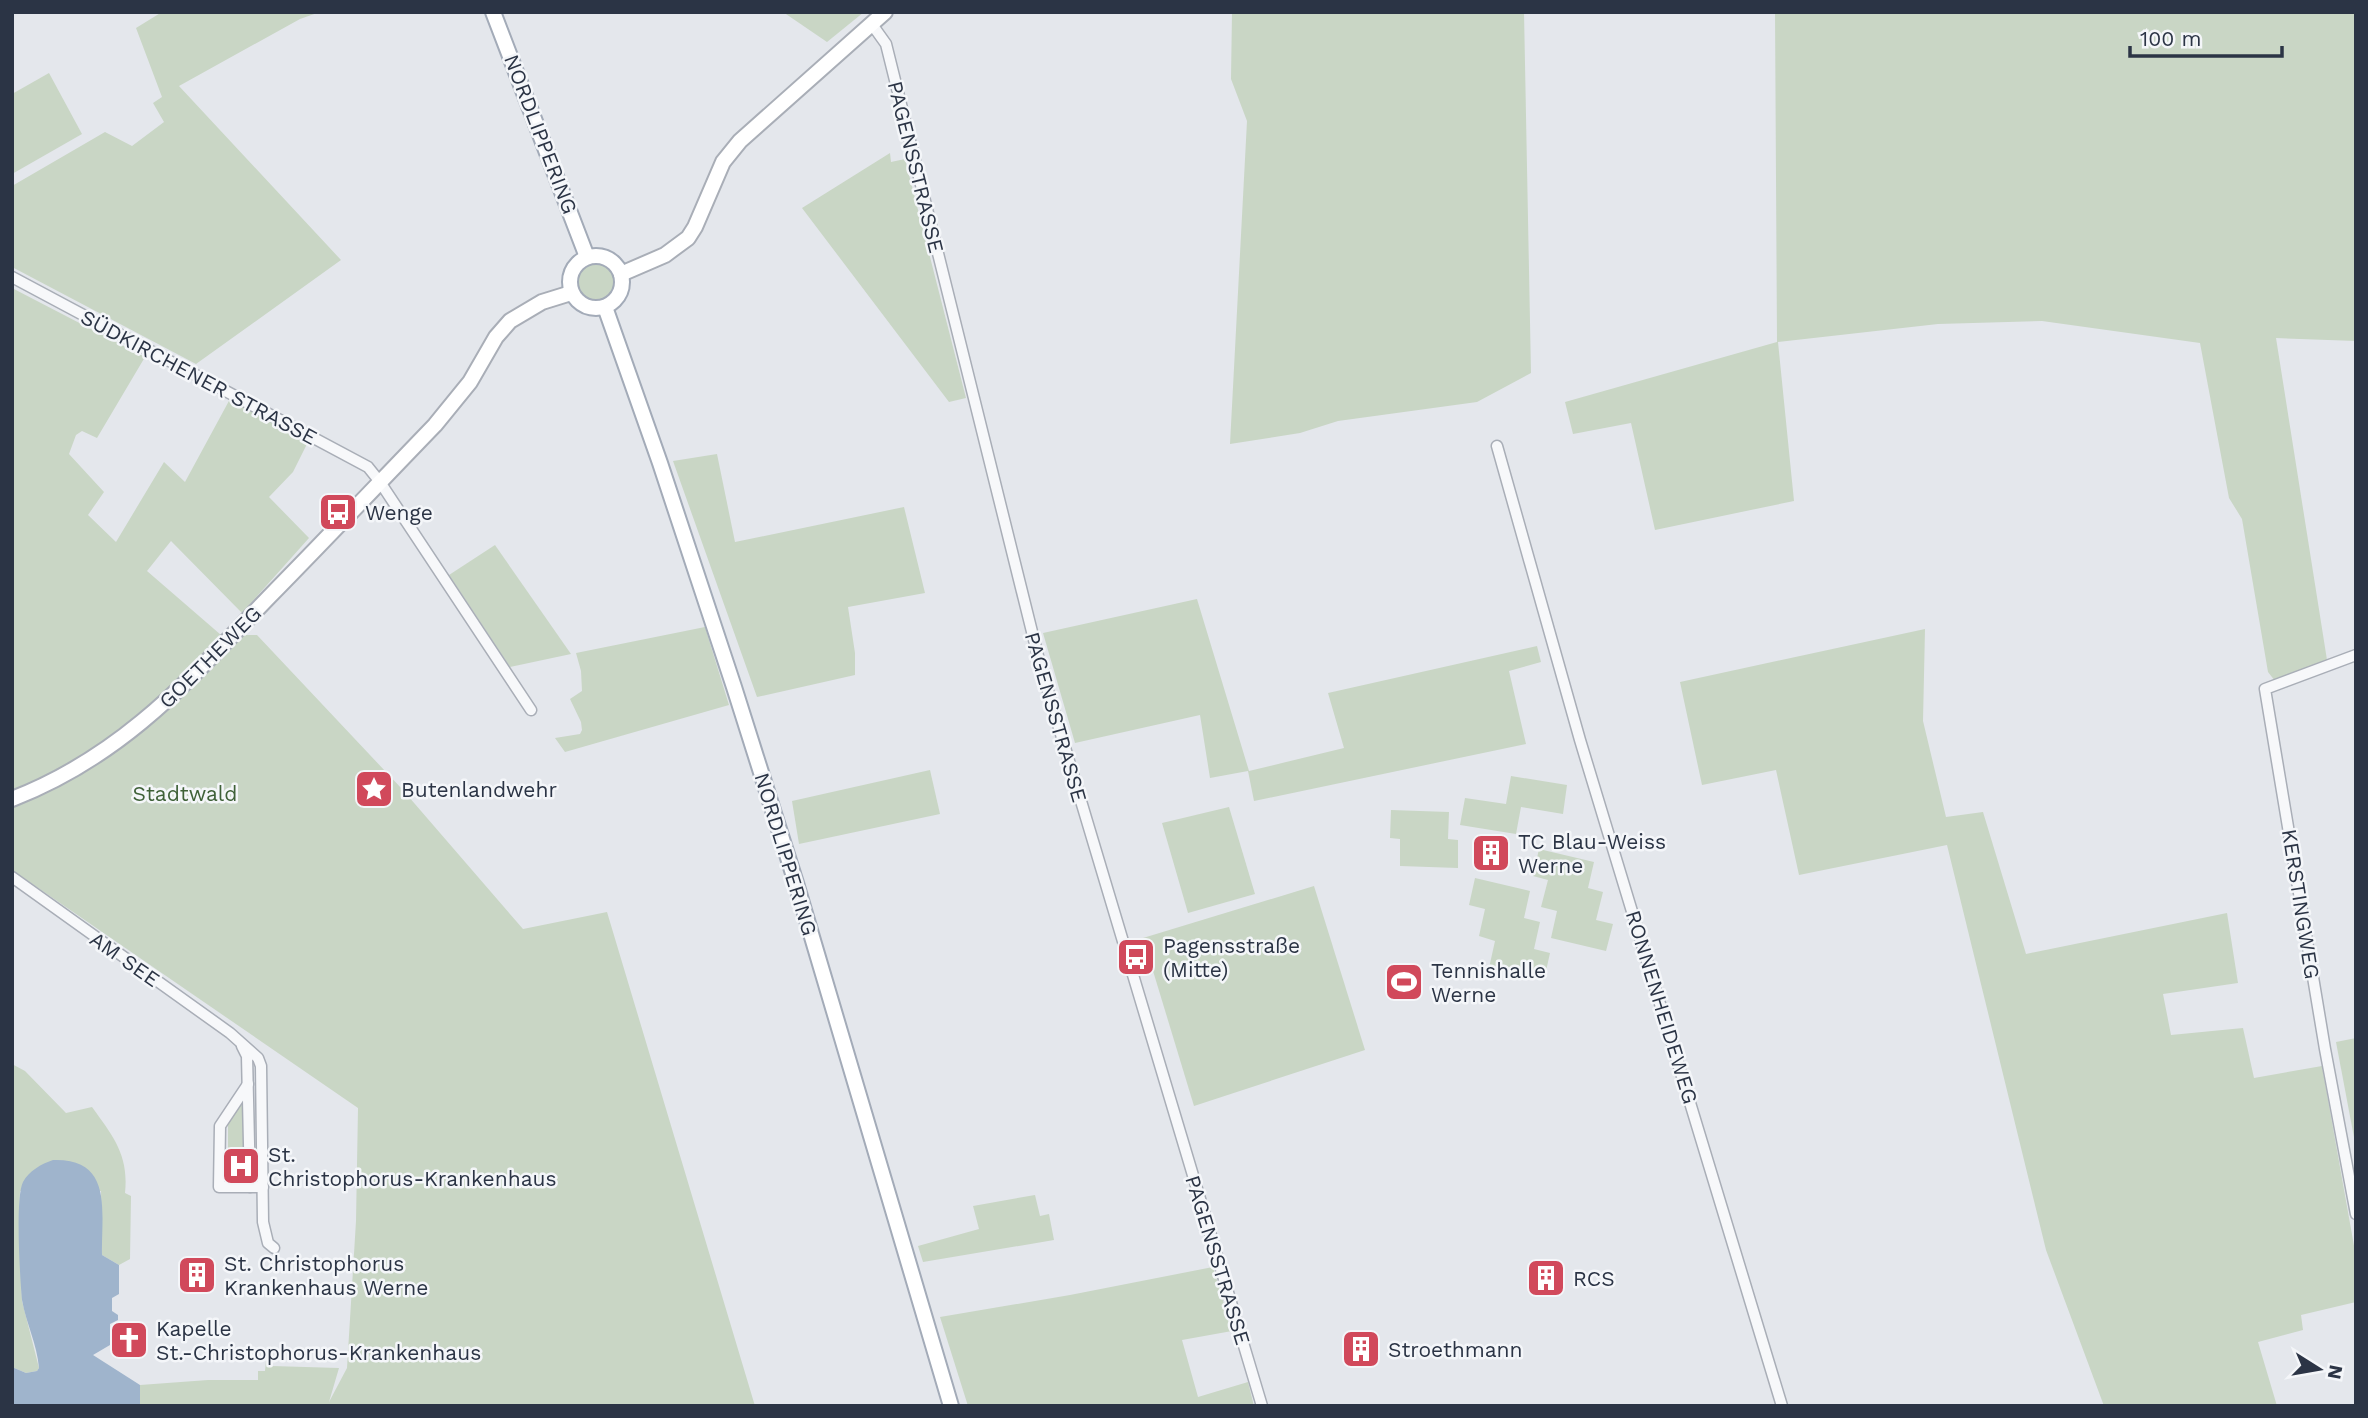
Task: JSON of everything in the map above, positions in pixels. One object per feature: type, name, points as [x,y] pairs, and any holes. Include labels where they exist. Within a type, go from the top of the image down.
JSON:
[{"type":"main road","name":"NORDLIPPERING","points":[[493,12],[587,257]]},
{"type":"main road","points":[[621,274],[665,255],[688,238],[723,162],[740,141],[885,12]]},
{"type":"main road","points":[[587,257],[604,257],[617,266],[621,274],[621,291],[616,299],[605,307],[592,309],[584,306],[576,301],[571,293],[569,285],[573,268],[587,257]]},
{"type":"main road","points":[[380,482],[470,382],[496,337],[509,321],[542,302],[571,293]]},
{"type":"main road","name":"NORDLIPPERING","points":[[605,307],[660,463],[796,883],[951,1406]]},
{"type":"main road","name":"GOETHEWEG","points":[[12,799],[85,763],[146,720],[190,680],[380,482]]},
{"type":"street","name":"PAGENSSTRASSE","points":[[871,23],[886,44],[1040,664],[1262,1406]]},
{"type":"street","name":"SÜDKIRCHENER STRASSE","points":[[12,278],[368,467],[531,710]]},
{"type":"street","name":"RONNENHEIDEWEG","points":[[1497,446],[1580,740],[1782,1406]]},
{"type":"street","name":"KERSTINGWEG","points":[[2356,655],[2265,690],[2325,1049],[2356,1213]]},
{"type":"street","name":"AM SEE","points":[[12,877],[238,1040],[258,1058],[261,1066],[264,1233],[268,1243],[274,1248]]},
{"type":"street","points":[[238,1040],[247,1056],[250,1186]]},
{"type":"street","points":[[248,1084],[220,1126],[219,1187],[263,1187]]},
{"type":"green space","points":[[162,12],[320,12],[300,19],[179,86],[341,260],[196,364],[12,267],[12,186],[105,132],[132,146],[164,122],[153,103],[162,97],[136,28]]},
{"type":"green space","points":[[783,12],[864,12],[827,42]]},
{"type":"green space","points":[[1232,12],[1524,12],[1531,373],[1477,402],[1338,421],[1300,433],[1230,444],[1247,121],[1231,79]]},
{"type":"green space","points":[[1775,12],[2356,12],[2356,341],[2276,338],[2327,660],[2275,681],[2268,672],[2242,519],[2229,498],[2200,343],[2042,321],[1938,324],[1778,342],[1794,501],[1655,530],[1631,423],[1573,434],[1565,402],[1777,342]]},
{"type":"green space","points":[[49,73],[82,134],[12,174],[12,94]]},
{"type":"green space","points":[[890,153],[891,162],[905,159],[966,398],[949,402],[802,208]]},
{"type":"green space","points":[[595,262],[609,268],[615,282],[609,296],[595,302],[581,296],[575,282],[581,268]]},
{"type":"green space","name":"Stadtwald","points":[[12,288],[145,357],[97,438],[82,431],[76,435],[69,454],[104,492],[88,515],[116,542],[164,462],[185,482],[230,399],[308,442],[293,472],[269,497],[309,538],[242,613],[171,541],[147,571],[221,635],[257,635],[402,789],[523,929],[607,912],[755,1406],[140,1406],[140,1385],[208,1380],[258,1380],[258,1371],[265,1371],[266,1361],[270,1361],[272,1366],[339,1368],[329,1402],[347,1368],[356,1221],[358,1108],[12,870]]},
{"type":"green space","points":[[717,454],[735,542],[904,507],[925,593],[848,607],[855,653],[855,675],[757,697],[673,461]]},
{"type":"green space","points":[[495,545],[571,654],[510,667],[449,575]]},
{"type":"green space","points":[[1197,599],[1249,771],[1344,748],[1328,693],[1537,646],[1541,662],[1509,671],[1526,744],[1254,801],[1248,771],[1210,778],[1200,715],[1075,743],[1043,633]]},
{"type":"green space","points":[[705,627],[729,705],[565,752],[555,738],[580,734],[582,730],[570,699],[582,691],[581,671],[576,653]]},
{"type":"green space","points":[[1925,629],[1923,721],[1946,817],[1983,812],[2026,954],[2227,913],[2238,983],[2163,994],[2171,1035],[2243,1028],[2254,1078],[2322,1066],[2356,1257],[2356,1302],[2301,1315],[2303,1330],[2258,1342],[2277,1406],[2104,1406],[2046,1250],[1947,845],[1799,875],[1776,770],[1702,785],[1680,682]]},
{"type":"green space","points":[[930,770],[940,814],[799,844],[792,801]]},
{"type":"green space","points":[[1511,776],[1567,785],[1563,814],[1521,807],[1516,834],[1460,825],[1465,798],[1506,804]]},
{"type":"green space","points":[[1229,807],[1255,894],[1188,913],[1162,823]]},
{"type":"green space","points":[[1391,810],[1449,812],[1448,839],[1458,840],[1458,868],[1400,866],[1400,839],[1390,838]]},
{"type":"green space","points":[[1539,849],[1594,862],[1588,888],[1603,892],[1596,920],[1613,924],[1606,951],[1551,938],[1557,911],[1541,907],[1548,880],[1533,876]]},
{"type":"green space","points":[[1475,878],[1530,891],[1524,918],[1540,922],[1534,949],[1550,953],[1544,980],[1489,968],[1495,941],[1479,936],[1485,909],[1469,905]]},
{"type":"green space","points":[[1314,886],[1365,1050],[1194,1106],[1143,938]]},
{"type":"green space","points":[[2356,1038],[2356,1148],[2336,1042]]},
{"type":"green space","points":[[12,1064],[25,1071],[66,1113],[92,1107],[118,1147],[126,1180],[125,1193],[131,1196],[130,1259],[119,1265],[102,1255],[101,1191],[20,1191],[22,1301],[39,1368],[26,1373],[12,1367]]},
{"type":"green space","points":[[243,1104],[244,1175],[231,1181],[228,1174],[228,1124],[239,1105]]},
{"type":"green space","points":[[1035,1195],[1040,1216],[1049,1214],[1054,1240],[923,1262],[918,1246],[979,1229],[973,1206]]},
{"type":"green space","points":[[1213,1267],[1232,1331],[1182,1340],[1198,1397],[1248,1382],[1254,1406],[968,1406],[940,1317]]},
{"type":"water","points":[[53,1160],[73,1162],[86,1168],[95,1178],[100,1191],[102,1255],[119,1265],[119,1294],[112,1298],[112,1311],[118,1315],[118,1320],[110,1324],[110,1345],[93,1355],[140,1385],[140,1406],[12,1406],[12,1367],[26,1373],[39,1368],[22,1300],[19,1239],[21,1191],[29,1174]]},
{"type":"place","name":"Wenge","points":[[338,512]]},
{"type":"place","name":"Butenlandwehr","points":[[374,789]]},
{"type":"place","name":"TC Blau-Weiss Werne","points":[[1491,853]]},
{"type":"place","name":"Pagensstraße (Mitte)","points":[[1136,957]]},
{"type":"place","name":"Tennishalle Werne","points":[[1404,982]]},
{"type":"place","name":"St. Christophorus-Krankenhaus","points":[[241,1166]]},
{"type":"place","name":"St. Christophorus Krankenhaus Werne","points":[[197,1275]]},
{"type":"place","name":"RCS","points":[[1546,1278]]},
{"type":"place","name":"Kapelle St.-Christophorus-Krankenhaus","points":[[129,1340]]},
{"type":"place","name":"Stroethmann","points":[[1361,1349]]}]
